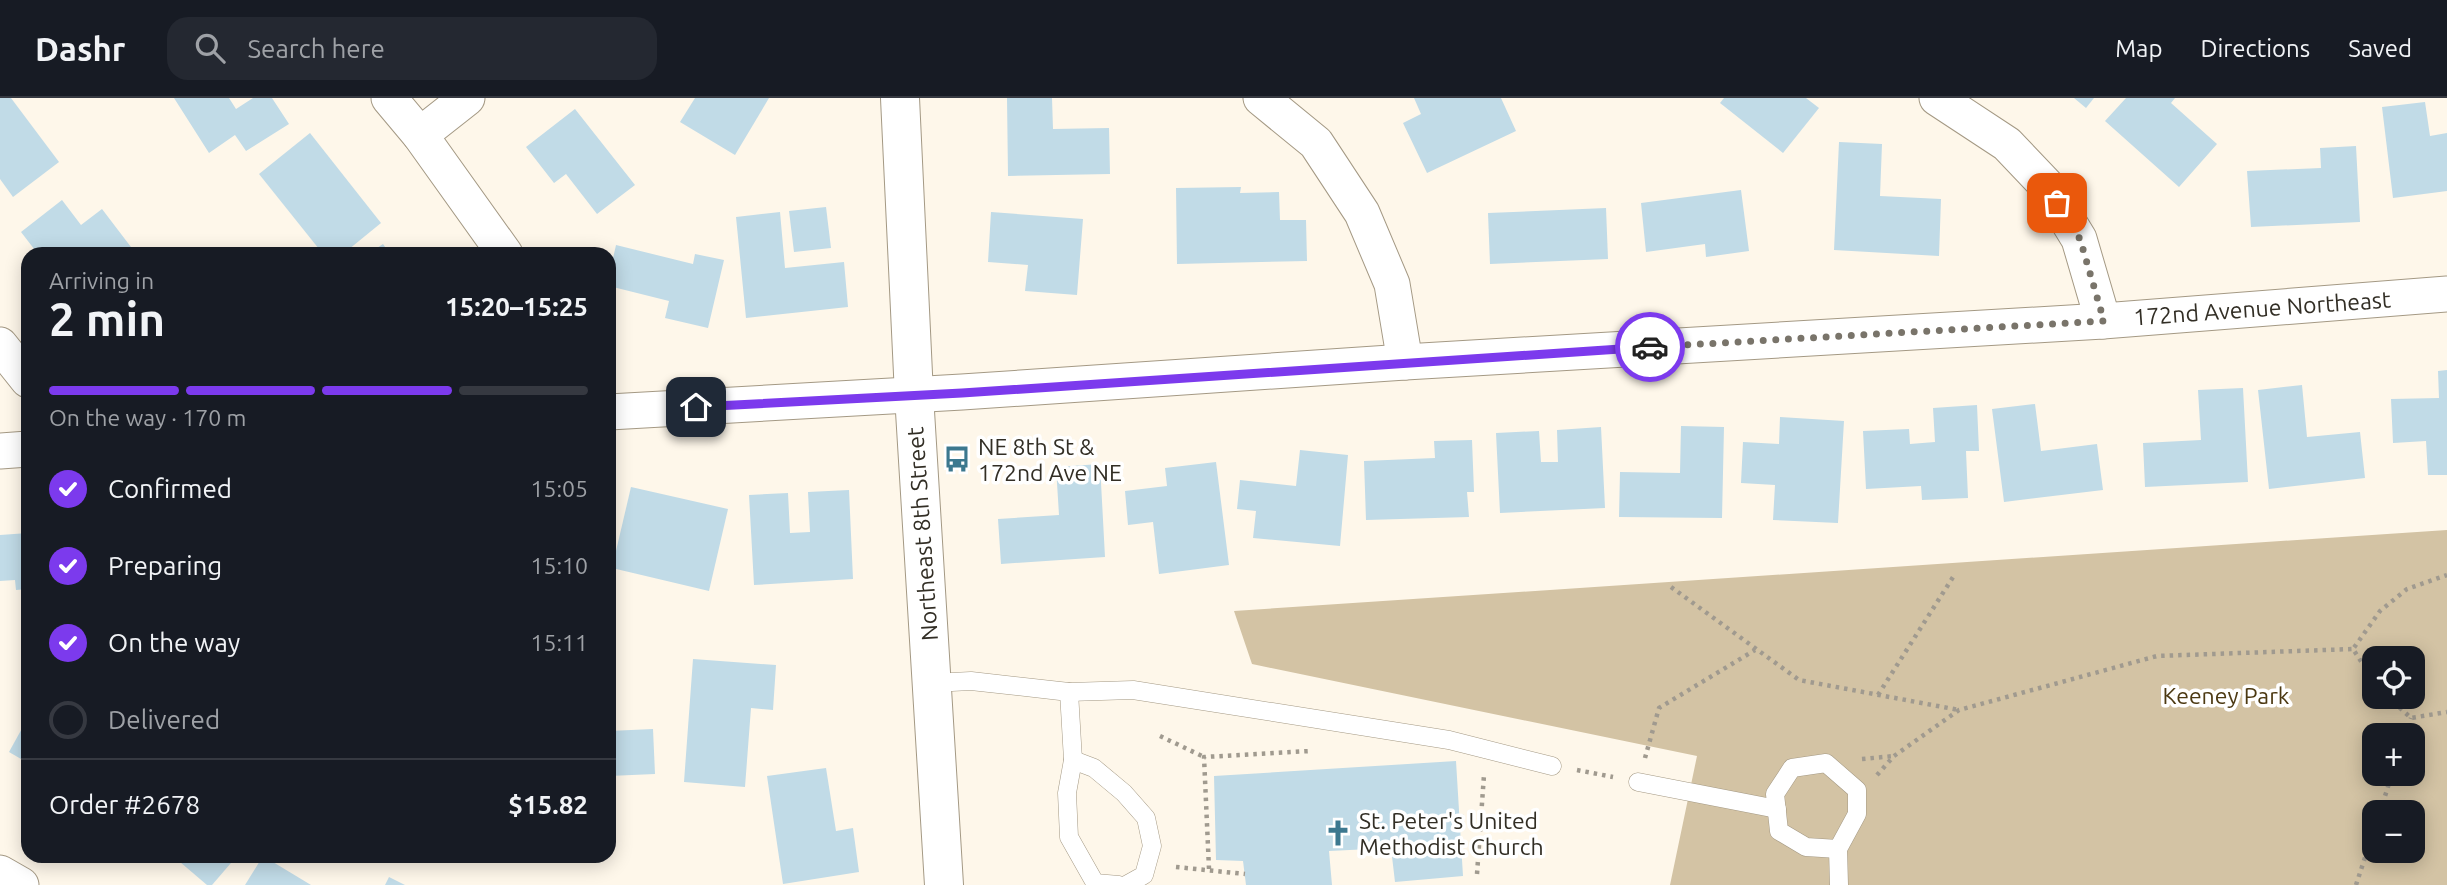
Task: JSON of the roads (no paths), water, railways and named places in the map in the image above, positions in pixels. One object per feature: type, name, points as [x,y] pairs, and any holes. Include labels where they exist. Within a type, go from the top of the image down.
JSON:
[{"type":"street","points":[[389,98],[420,135],[500,247]]},
{"type":"street","points":[[420,135],[467,98]]},
{"type":"street","name":"Northeast 8th Street","points":[[900,98],[914,395],[944,885]]},
{"type":"street","points":[[1261,98],[1316,143],[1362,213],[1392,284],[1405,362]]},
{"type":"street","points":[[1937,98],[2007,144],[2046,185],[2080,239],[2104,321]]},
{"type":"street","name":"172nd Avenue Northeast","points":[[616,412],[2104,321],[2447,294]]},
{"type":"street","points":[[0,345],[21,371]]},
{"type":"street","points":[[0,451],[21,450]]},
{"type":"lane","points":[[932,683],[971,681],[1069,692],[1133,690],[1449,740],[1552,766]]},
{"type":"lane","points":[[1069,692],[1073,760],[1068,793],[1069,837],[1095,883],[1119,885]]},
{"type":"lane","points":[[1073,760],[1094,768],[1124,793],[1146,818],[1152,846],[1147,867],[1144,875],[1126,885]]},
{"type":"lane","points":[[1838,849],[1806,847],[1779,831],[1775,794],[1792,768],[1826,763],[1857,790],[1857,814],[1838,849],[1839,885]]},
{"type":"lane","points":[[1638,782],[1777,809]]},
{"type":"place","name":"NE 8th St & 172nd Ave NE","points":[[957,459]]},
{"type":"place","name":"St. Peter's United Methodist Church","points":[[1338,833]]},
{"type":"park label","name":"Keeney Park","points":[[2226,695]]}]
